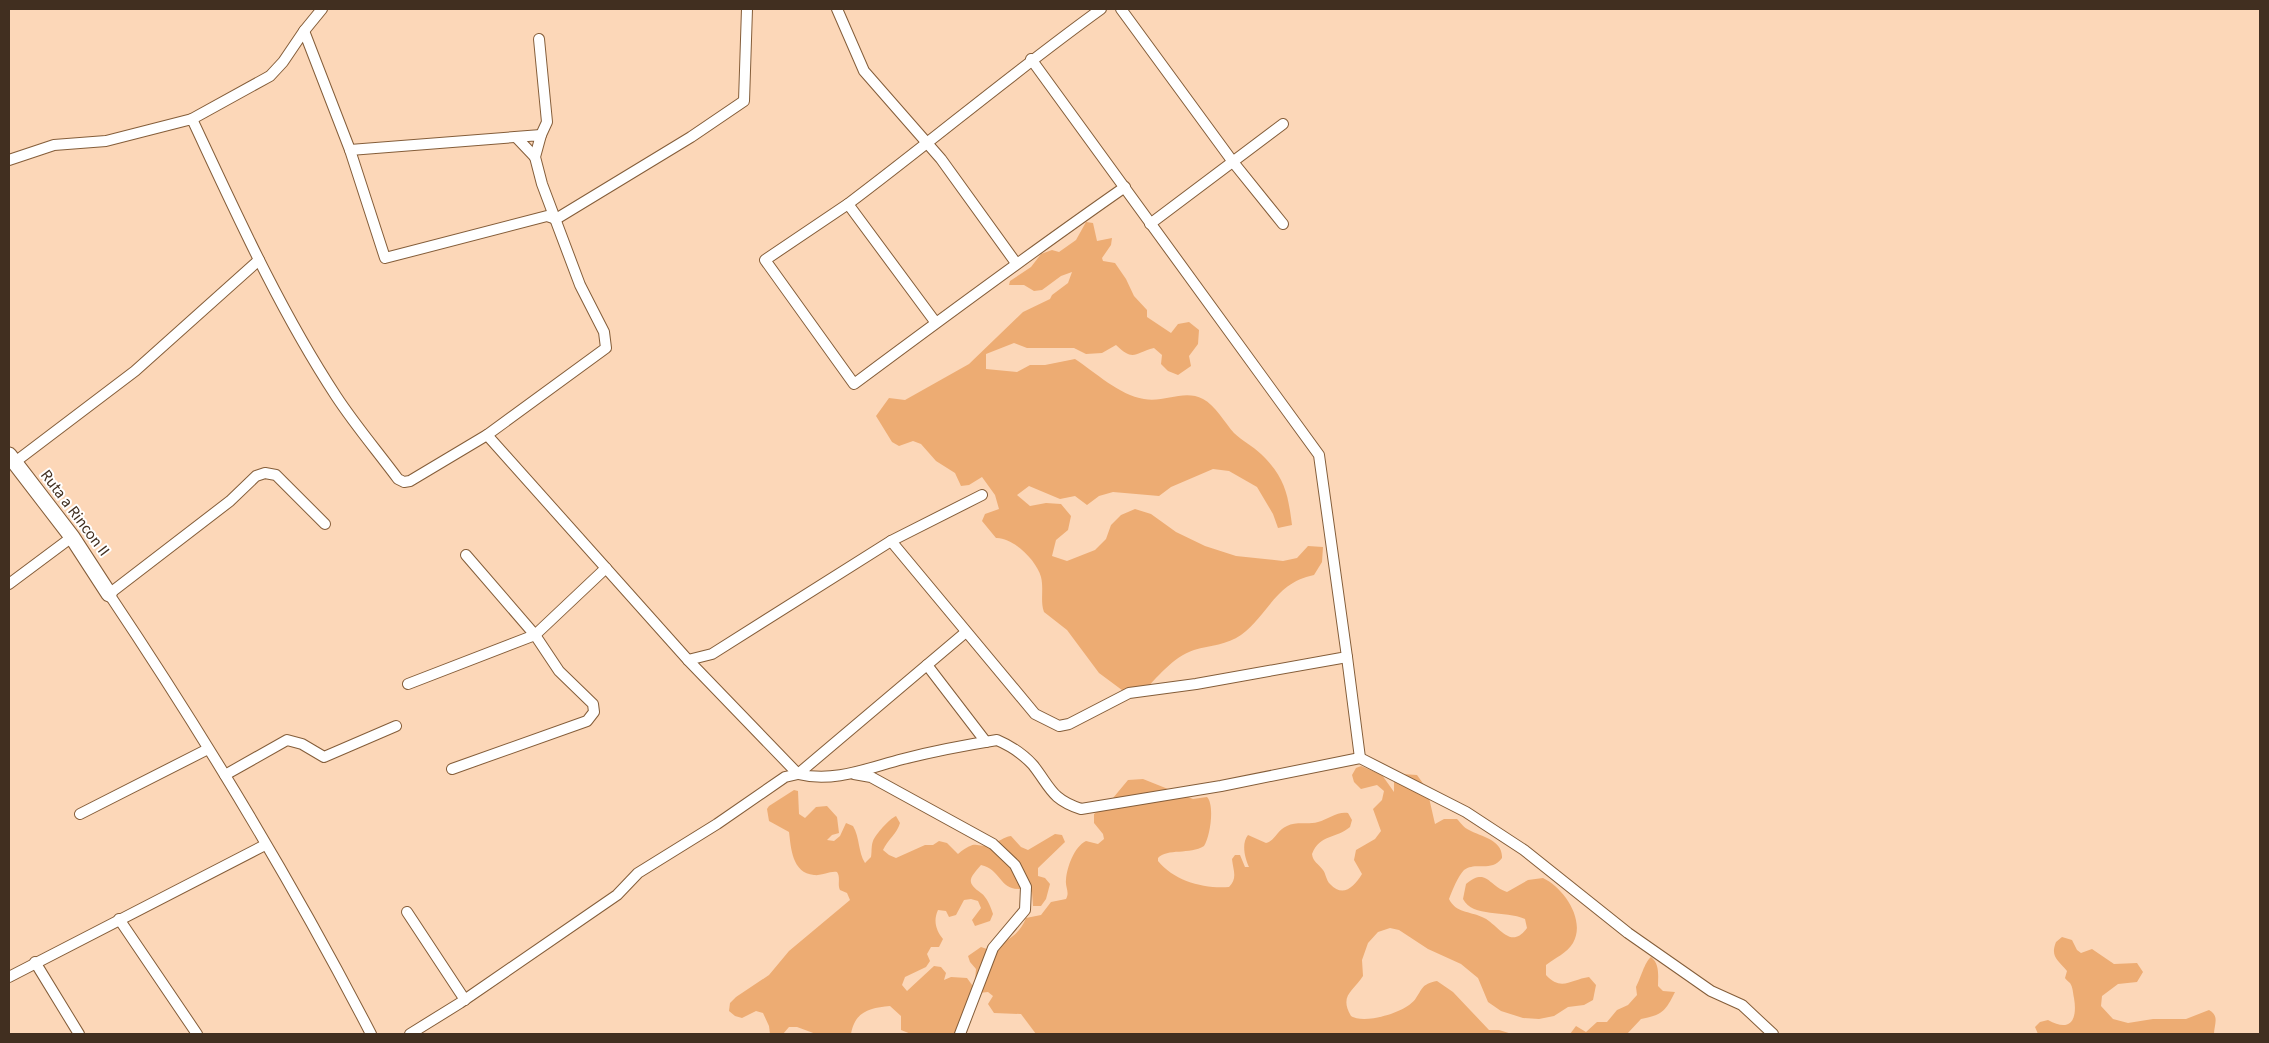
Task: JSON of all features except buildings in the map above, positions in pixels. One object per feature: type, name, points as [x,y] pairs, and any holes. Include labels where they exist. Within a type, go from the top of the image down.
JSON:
[{"type":"street","points":[[9,160],[54,145],[106,141],[192,119],[270,76],[322,9]]},
{"type":"street","points":[[304,31],[350,150],[385,258],[547,216],[556,219],[691,137],[744,101],[747,9]]},
{"type":"street","points":[[836,9],[864,71],[929,144],[1016,262]]},
{"type":"street","points":[[1101,9],[1031,59],[929,144],[848,204],[765,260],[854,384],[1016,262],[1125,187]]},
{"type":"street","points":[[1121,9],[1234,162],[1283,224]]},
{"type":"street","points":[[535,157],[547,122],[539,39]]},
{"type":"street","points":[[1031,59],[1319,455],[1360,758]]},
{"type":"street","points":[[192,119],[258,260],[337,398],[398,479],[404,482],[410,481],[487,435],[606,348],[604,332],[580,285],[535,157],[516,137]]},
{"type":"street","points":[[1150,224],[1283,124]]},
{"type":"street","points":[[350,150],[541,135]]},
{"type":"street","points":[[848,204],[936,323]]},
{"type":"street","points":[[12,458],[135,371],[258,260]]},
{"type":"street","points":[[487,435],[688,660],[798,774],[813,778],[851,774],[904,759],[997,740],[1016,750],[1033,766],[1053,794],[1066,803],[1081,809],[1221,786],[1360,758],[1466,812],[1524,850],[1628,933],[1710,991],[1742,1005],[1773,1034]]},
{"type":"street","name":"Ruta a Rincon II","points":[[12,458],[72,537],[109,594]]},
{"type":"street","points":[[325,524],[276,475],[269,472],[260,474],[230,501],[109,594],[179,699],[225,775],[341,977],[371,1034]]},
{"type":"street","points":[[688,660],[712,654],[891,541],[982,495]]},
{"type":"street","points":[[9,584],[72,537]]},
{"type":"street","points":[[891,541],[1035,714],[1059,726],[1069,724],[1129,693],[1196,684],[1347,657]]},
{"type":"street","points":[[452,769],[592,718],[593,704],[559,671],[535,635],[466,555]]},
{"type":"street","points":[[408,684],[535,635],[606,568]]},
{"type":"street","points":[[410,1034],[465,1000],[617,895],[638,873],[717,824],[785,777],[798,774],[966,632]]},
{"type":"street","points":[[926,665],[986,742]]},
{"type":"street","points":[[225,775],[287,740],[302,744],[324,757],[396,726]]},
{"type":"street","points":[[80,814],[208,749]]},
{"type":"street","points":[[851,774],[871,777],[993,844],[1015,865],[1026,887],[1025,910],[992,948],[960,1034]]},
{"type":"street","points":[[9,977],[265,845]]},
{"type":"street","points":[[407,912],[465,1000]]},
{"type":"street","points":[[119,919],[196,1034]]},
{"type":"street","points":[[35,962],[79,1034]]},
{"type":"shaded area","points":[[1086,222],[1093,223],[1097,241],[1112,238],[1111,245],[1102,258],[1103,261],[1115,263],[1126,279],[1134,296],[1147,310],[1147,317],[1171,333],[1178,324],[1189,322],[1199,330],[1198,344],[1189,356],[1191,366],[1178,375],[1168,371],[1161,364],[1162,355],[1154,348],[1131,355],[1116,345],[1102,353],[1086,354],[1074,348],[1027,348],[1014,343],[986,354],[986,369],[1017,372],[1030,365],[1045,365],[1075,359],[1116,388],[1135,397],[1151,400],[1189,395],[1203,399],[1216,410],[1240,439],[1258,451],[1275,470],[1287,495],[1292,525],[1278,528],[1273,514],[1257,487],[1229,471],[1213,469],[1171,487],[1159,496],[1113,492],[1099,496],[1087,505],[1075,496],[1060,499],[1029,486],[1017,495],[1030,506],[1046,503],[1061,504],[1071,516],[1068,530],[1056,540],[1052,556],[1067,561],[1095,550],[1106,539],[1111,525],[1121,515],[1135,509],[1151,514],[1176,532],[1205,546],[1236,556],[1283,561],[1297,558],[1308,546],[1323,547],[1322,562],[1314,575],[1301,579],[1281,592],[1251,627],[1236,638],[1224,643],[1186,653],[1165,669],[1142,694],[1126,693],[1099,673],[1067,630],[1044,612],[1041,577],[1035,564],[1010,541],[996,538],[982,521],[985,514],[999,509],[995,495],[982,477],[969,485],[961,486],[955,473],[936,461],[921,444],[913,441],[899,446],[892,442],[876,416],[889,398],[905,400],[969,364],[1023,312],[1050,299],[1052,295],[1068,283],[1072,272],[1061,276],[1042,290],[1034,291],[1024,285],[1009,285],[1010,281],[1031,267],[1041,254],[1052,250],[1059,252],[1076,240]]},
{"type":"shaded area","points":[[1361,766],[1382,775],[1394,792],[1394,781],[1402,774],[1417,775],[1427,789],[1435,824],[1444,819],[1457,819],[1467,829],[1491,840],[1499,847],[1502,858],[1498,862],[1488,866],[1473,866],[1464,870],[1455,884],[1449,899],[1455,907],[1488,920],[1504,934],[1515,937],[1521,935],[1527,928],[1525,919],[1474,909],[1463,899],[1466,884],[1473,879],[1483,877],[1507,892],[1528,880],[1543,878],[1558,889],[1571,906],[1575,915],[1576,934],[1568,950],[1546,965],[1546,975],[1551,980],[1562,984],[1589,977],[1596,985],[1593,1000],[1584,1005],[1568,1007],[1554,1016],[1539,1019],[1523,1018],[1501,1011],[1488,1002],[1478,978],[1461,964],[1428,949],[1399,930],[1390,928],[1378,932],[1368,943],[1362,960],[1363,976],[1347,998],[1346,1003],[1351,1016],[1366,1019],[1385,1016],[1395,1012],[1411,1003],[1425,986],[1437,981],[1453,992],[1489,1030],[1499,1030],[1512,1034],[1036,1034],[1021,1014],[994,1013],[988,1004],[993,996],[988,992],[979,993],[975,981],[976,969],[968,956],[981,947],[993,951],[1020,929],[1026,918],[1041,915],[1051,902],[1066,899],[1068,894],[1067,875],[1078,848],[1086,841],[1098,844],[1104,839],[1103,834],[1094,823],[1094,814],[1108,804],[1128,780],[1143,779],[1193,799],[1207,797],[1211,807],[1211,821],[1204,846],[1198,849],[1167,853],[1158,858],[1158,861],[1172,874],[1181,879],[1210,887],[1229,887],[1232,884],[1234,874],[1232,859],[1235,855],[1240,855],[1245,867],[1249,867],[1244,847],[1248,835],[1266,843],[1272,840],[1281,830],[1291,825],[1314,823],[1337,814],[1348,813],[1352,820],[1350,827],[1319,843],[1312,854],[1313,859],[1323,870],[1330,884],[1339,890],[1344,890],[1352,887],[1362,874],[1354,860],[1356,850],[1375,839],[1381,831],[1373,809],[1382,800],[1384,791],[1377,785],[1361,789],[1354,782],[1352,775],[1356,768]]},
{"type":"shaded area","points":[[794,790],[798,791],[799,814],[805,818],[816,807],[827,806],[837,817],[839,833],[832,835],[827,840],[834,841],[840,836],[846,823],[853,826],[865,863],[871,857],[873,841],[886,823],[896,816],[900,823],[899,827],[883,850],[896,858],[925,845],[933,845],[939,841],[947,843],[958,854],[970,846],[987,845],[1011,836],[1021,847],[1028,850],[1055,834],[1062,835],[1065,842],[1038,868],[1038,876],[1045,878],[1050,884],[1046,899],[1041,906],[1033,906],[1032,892],[1026,888],[1011,888],[994,872],[981,865],[972,877],[971,883],[988,903],[993,914],[990,921],[975,926],[972,920],[981,908],[978,901],[971,899],[964,900],[956,915],[949,917],[946,911],[938,910],[936,925],[943,939],[939,947],[931,947],[927,954],[930,961],[926,967],[905,977],[902,985],[907,991],[934,966],[941,967],[946,973],[944,980],[951,977],[967,978],[975,989],[960,1034],[911,1034],[901,1030],[901,1016],[890,1006],[864,1012],[856,1020],[851,1034],[816,1034],[797,1027],[789,1027],[783,1034],[770,1034],[769,1026],[763,1013],[756,1011],[742,1018],[735,1016],[729,1011],[730,1003],[736,997],[769,975],[789,951],[850,900],[847,893],[840,890],[837,872],[814,875],[801,870],[794,859],[789,832],[769,821],[767,809],[769,806]]},
{"type":"shaded area","points":[[2062,937],[2072,940],[2077,950],[2081,953],[2092,949],[2114,964],[2137,963],[2143,972],[2137,982],[2118,984],[2102,996],[2101,1006],[2113,1019],[2128,1023],[2153,1019],[2186,1019],[2209,1010],[2214,1015],[2216,1021],[2214,1034],[2038,1034],[2035,1027],[2040,1022],[2048,1020],[2061,1025],[2067,1025],[2073,1019],[2075,1013],[2072,988],[2065,978],[2067,971],[2054,955],[2056,942]]},
{"type":"shaded area","points":[[1651,957],[1657,967],[1658,986],[1663,991],[1675,992],[1662,1011],[1654,1016],[1641,1019],[1627,1034],[1570,1034],[1576,1026],[1586,1032],[1597,1022],[1607,1022],[1617,1010],[1628,1005],[1637,995],[1636,987]]}]
